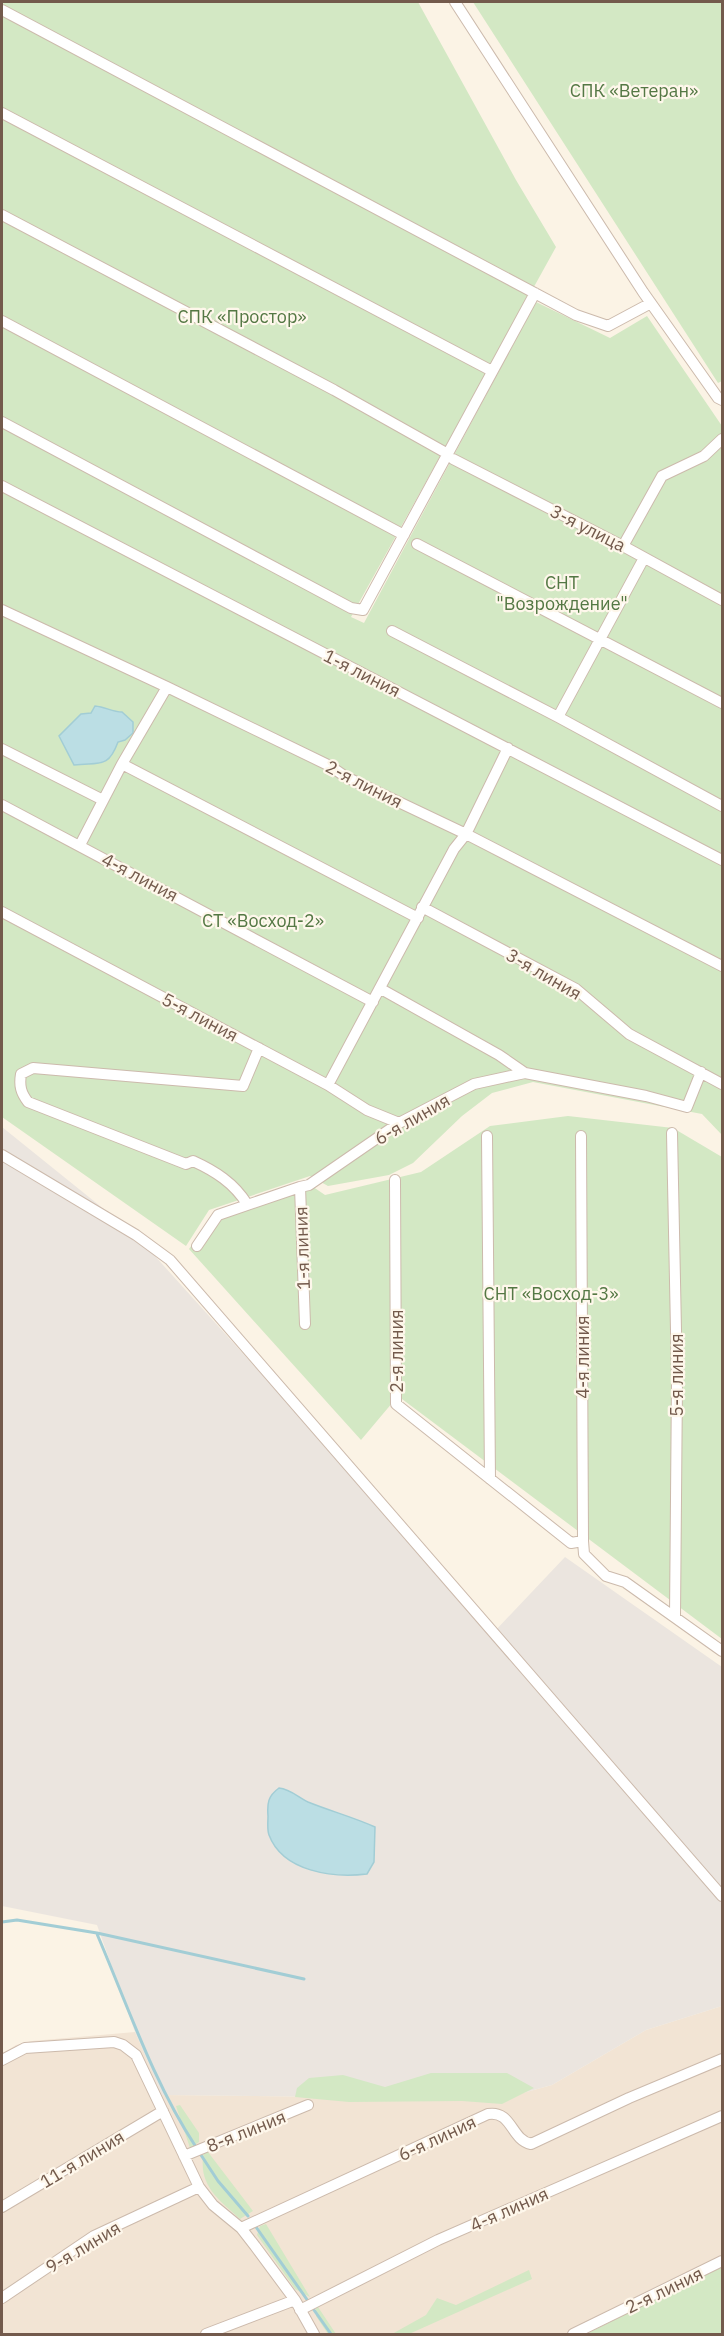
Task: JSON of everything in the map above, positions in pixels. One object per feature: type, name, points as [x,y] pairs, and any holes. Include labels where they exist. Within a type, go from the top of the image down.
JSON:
[{"type":"street","points":[[455,2],[651,303],[718,398],[723,400]]},
{"type":"street","points":[[2,10],[576,315],[608,326],[651,303]]},
{"type":"street","points":[[2,113],[492,371]]},
{"type":"street","name":"3-я улица","points":[[2,215],[334,390],[450,456],[723,600]]},
{"type":"street","points":[[2,422],[351,608],[363,610],[450,456],[492,371],[535,293]]},
{"type":"street","points":[[2,321],[404,534]]},
{"type":"street","points":[[623,546],[662,476],[704,456],[723,439]]},
{"type":"street","name":"1-я линия","points":[[2,486],[723,860]]},
{"type":"street","points":[[417,544],[723,703]]},
{"type":"street","points":[[558,717],[644,558]]},
{"type":"street","name":"2-я линия","points":[[2,610],[330,766],[346,777],[466,834],[723,966]]},
{"type":"street","points":[[392,631],[723,806]]},
{"type":"street","points":[[80,845],[122,764],[167,687]]},
{"type":"street","points":[[328,1085],[454,849],[466,834],[508,748]]},
{"type":"street","points":[[2,749],[103,800]]},
{"type":"street","name":"3-я линия","points":[[122,764],[576,989],[629,1034],[723,1084]]},
{"type":"street","name":"4-я линия","points":[[2,805],[374,1002]]},
{"type":"street","name":"5-я линия","points":[[2,912],[328,1085],[367,1110],[399,1123]]},
{"type":"street","points":[[381,989],[499,1055],[525,1073],[646,1096],[687,1107],[701,1072]]},
{"type":"street","points":[[247,1204],[240,1191],[203,1166],[193,1161],[186,1164],[28,1102],[21,1094],[19,1084],[21,1074],[33,1068],[243,1086],[259,1048]]},
{"type":"street","name":"6-я линия","points":[[304,1186],[399,1123],[474,1084],[525,1073]]},
{"type":"street","name":"5-я линия","points":[[672,1133],[677,1380],[675,1617]]},
{"type":"street","points":[[487,1136],[490,1479],[571,1543],[583,1541],[584,1554],[606,1576],[625,1582],[723,1651]]},
{"type":"street","name":"4-я линия","points":[[581,1136],[583,1541]]},
{"type":"street","points":[[2,1155],[136,1235],[170,1260],[723,1896]]},
{"type":"street","name":"2-я линия","points":[[395,1180],[396,1404],[490,1479]]},
{"type":"street","name":"1-я линия","points":[[197,1246],[218,1215],[304,1186],[305,1324]]},
{"type":"street","points":[[2,2060],[14,2052],[36,2047],[114,2042],[123,2045],[136,2055],[199,2187],[213,2205],[241,2228],[297,2305],[314,2334]]},
{"type":"street","name":"6-я линия","points":[[241,2228],[488,2114],[502,2115],[521,2140],[531,2144],[629,2097],[723,2059]]},
{"type":"street","name":"8-я линия","points":[[184,2156],[308,2105]]},
{"type":"street","name":"11-я линия","points":[[2,2207],[163,2111]]},
{"type":"street","name":"4-я линия","points":[[206,2334],[297,2305],[438,2240],[723,2116]]},
{"type":"street","name":"9-я линия","points":[[2,2298],[94,2236],[199,2187]]},
{"type":"street","name":"2-я линия","points":[[573,2334],[723,2261]]},
{"type":"shaded area","points":[[2,1127],[136,1235],[494,1632],[565,1557],[722,1667],[722,2006],[646,2030],[552,2085],[501,2099],[162,2095],[135,2032],[97,1925],[2,1906]]},
{"type":"shaded area","points":[[722,2006],[722,2266],[586,2334],[2,2334],[2,2054],[16,2045],[32,2041],[135,2032],[163,2095],[501,2099],[552,2085],[646,2030]]},
{"type":"green space","name":"СПК «Простор»","points":[[2,2],[418,2],[516,180],[556,247],[351,617],[364,623],[536,302],[610,338],[647,316],[722,426],[722,855],[2,484]]},
{"type":"green space","name":"СПК «Ветеран»","points":[[473,2],[722,2],[722,381],[718,383]]},
{"type":"green space","name":"СТ «Восход-2»","points":[[2,492],[722,861],[722,1135],[702,1114],[533,1082],[492,1093],[462,1116],[413,1163],[389,1175],[328,1186],[310,1176],[209,1210],[186,1246],[2,1117]]},
{"type":"green space","name":"СНТ «Восход-3»","points":[[568,1116],[673,1128],[722,1157],[722,1639],[398,1396],[361,1440],[189,1249],[216,1210],[306,1182],[325,1195],[421,1172],[490,1126]]},
{"type":"green space","points":[[431,2073],[507,2073],[534,2088],[502,2104],[462,2101],[349,2102],[295,2097],[297,2088],[309,2078],[343,2075],[385,2087]]},
{"type":"green space","points":[[180,2105],[199,2133],[199,2142],[190,2148],[176,2106]]},
{"type":"green space","points":[[204,2151],[208,2152],[253,2211],[240,2219],[217,2198],[204,2173]]},
{"type":"green space","points":[[266,2224],[310,2297],[295,2289],[257,2235],[260,2226]]},
{"type":"green space","points":[[722,2266],[722,2334],[586,2334]]},
{"type":"green space","points":[[529,2270],[532,2279],[409,2334],[392,2334],[426,2315],[437,2298],[456,2305]]},
{"type":"green space","points":[[316,2307],[336,2334],[328,2334],[316,2316]]},
{"type":"water","points":[[95,706],[122,712],[133,722],[133,733],[125,740],[118,742],[111,757],[107,760],[97,764],[74,765],[59,736],[81,714],[91,713]]},
{"type":"water","points":[[279,1788],[308,1802],[375,1827],[374,1862],[367,1874],[339,1875],[310,1870],[285,1857],[276,1847],[268,1831],[269,1800]]},
{"type":"waterway","points":[[2,1922],[17,1920],[97,1933],[304,1979]]},
{"type":"waterway","points":[[97,1934],[154,2070],[196,2147]]},
{"type":"waterway","points":[[201,2155],[218,2181],[248,2216]]},
{"type":"waterway","points":[[256,2227],[308,2301]]},
{"type":"waterway","points":[[314,2310],[331,2334]]},
{"type":"park label","name":"СНТ \"Возрождение\"","points":[[562,592]]}]
